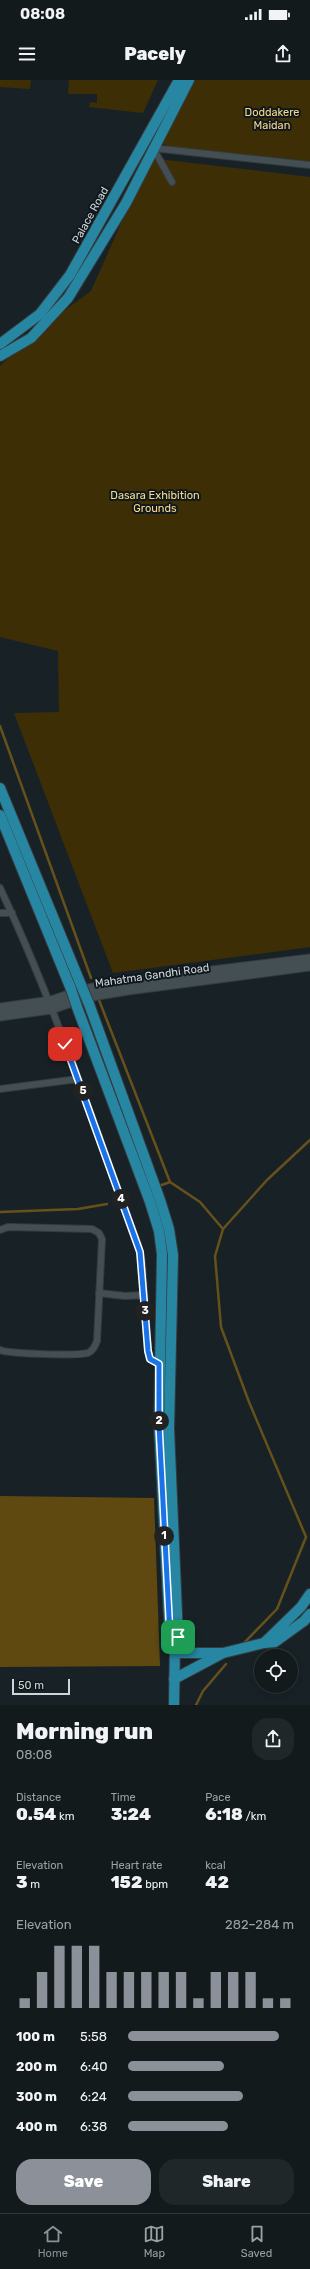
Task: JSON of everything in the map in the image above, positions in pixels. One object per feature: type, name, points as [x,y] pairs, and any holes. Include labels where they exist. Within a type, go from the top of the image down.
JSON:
[{"type":"main road","name":"Palace Road","points":[[0,344],[40,314],[70,275],[179,80]]},
{"type":"main road","points":[[0,356],[31,338],[68,298],[126,203],[189,80]]},
{"type":"main road","points":[[0,788],[81,985],[160,1200],[169,1229],[173,1255],[169,1429],[178,1637],[175,1647],[174,1705]]},
{"type":"main road","points":[[0,815],[71,990],[137,1167],[158,1231],[162,1254],[159,1425],[163,1528],[170,1636],[175,1647]]},
{"type":"main road","name":"Mahatma Gandhi Road","points":[[0,1008],[50,1005],[84,990],[122,982],[310,959]]},
{"type":"main road","name":"Mahatma Gandhi Road","points":[[0,1016],[86,997],[128,990],[310,966]]},
{"type":"main road","points":[[264,1643],[302,1607],[310,1594]]},
{"type":"main road","points":[[174,1679],[222,1653],[264,1643],[275,1642],[304,1621],[310,1614]]},
{"type":"main road","points":[[175,1647],[222,1653]]},
{"type":"street","points":[[153,148],[310,165]]},
{"type":"street","points":[[153,148],[172,182]]},
{"type":"street","points":[[0,888],[12,913],[50,1005],[140,1252],[148,1351],[150,1359],[159,1364]]},
{"type":"street","points":[[0,913],[12,913]]},
{"type":"street","points":[[0,1089],[78,1079]]},
{"type":"street","points":[[0,1230],[8,1227],[92,1229],[97,1231],[102,1239],[96,1345],[88,1353],[70,1355],[0,1350]]},
{"type":"street","points":[[99,1293],[125,1296],[144,1295]]},
{"type":"green space","points":[[0,80],[31,80],[30,89],[0,87]]},
{"type":"green space","points":[[69,80],[158,80],[143,113],[89,107],[90,102],[97,103],[97,94],[68,94]]},
{"type":"green space","name":"Doddakere Maidan","points":[[193,80],[310,80],[310,161],[169,147],[162,143],[160,136]]},
{"type":"green space","name":"Dasara Exhibition Grounds","points":[[150,158],[310,177],[310,947],[113,973],[14,713],[59,712],[58,651],[0,637],[0,366],[39,329],[91,291]]},
{"type":"shaded area","points":[[0,1496],[154,1498],[160,1666],[0,1667]]},
{"type":"waterway","points":[[0,726],[91,978]]},
{"type":"waterway","points":[[99,1000],[170,1182],[200,1202],[223,1229]]},
{"type":"waterway","points":[[242,1645],[277,1609],[306,1537],[249,1402],[221,1327],[215,1256],[223,1229],[267,1180],[310,1140]]},
{"type":"waterway","points":[[159,1186],[170,1182]]},
{"type":"waterway","points":[[0,1212],[78,1209],[107,1204]]},
{"type":"waterway","points":[[196,1705],[203,1691],[226,1664]]},
{"type":"route","points":[[65,1044],[92,1117],[98,1139],[119,1191],[142,1262],[148,1351],[150,1359],[159,1364],[159,1425],[170,1636],[175,1642],[178,1637]]}]
